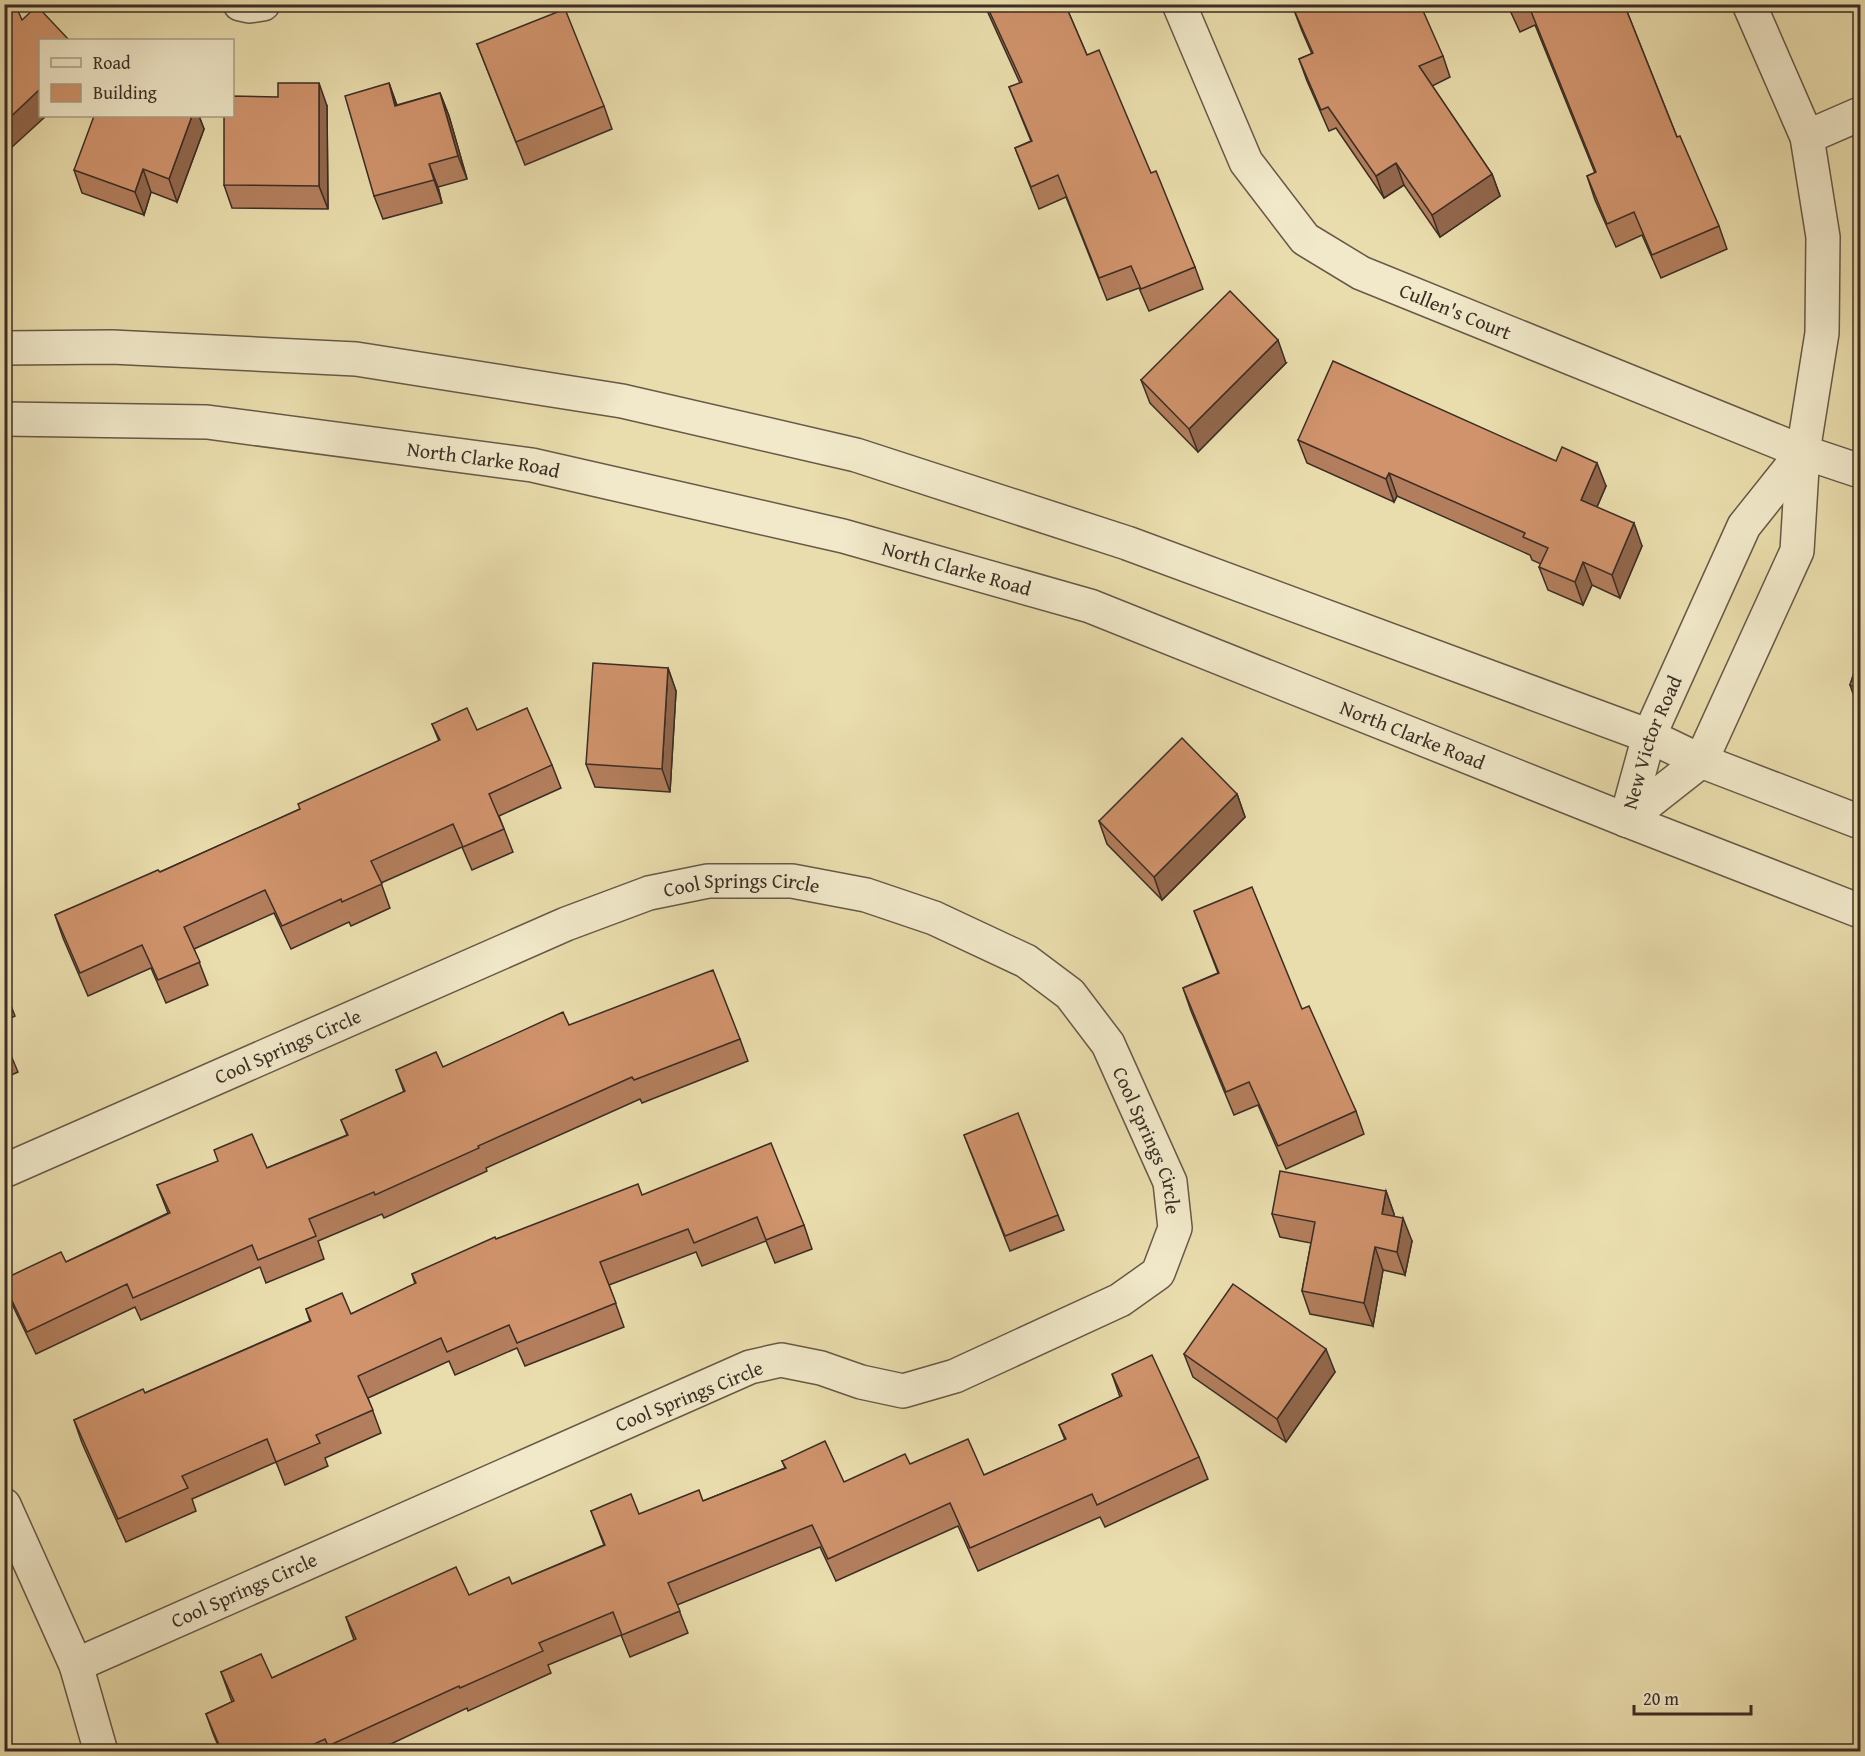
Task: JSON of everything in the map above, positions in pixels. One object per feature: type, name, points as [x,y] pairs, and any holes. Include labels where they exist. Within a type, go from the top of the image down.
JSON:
[{"type":"street","points":[[240,4],[263,4]]},
{"type":"street","name":"Cullen's Court","points":[[1179,4],[1246,162],[1305,238],[1361,273],[1803,452],[1860,471]]},
{"type":"street","name":"New Victor Road","points":[[1626,820],[1701,761],[1797,551],[1803,452],[1822,333],[1823,237],[1807,137],[1749,4]]},
{"type":"street","points":[[1807,137],[1860,114]]},
{"type":"street","points":[[4,348],[112,347],[356,359],[622,401],[856,455],[1127,543],[1649,736],[1701,761],[1860,822]]},
{"type":"street","name":"North Clarke Road","points":[[4,419],[207,422],[532,465],[843,536],[1090,606],[1860,911]]},
{"type":"street","name":"New Victor Road","points":[[1626,820],[1649,736],[1744,526],[1803,452]]},
{"type":"street","name":"Cool Springs Circle","points":[[4,1170],[597,912],[649,893],[708,881],[792,881],[866,895],[933,918],[1026,961],[1070,994],[1108,1044],[1170,1182],[1175,1228],[1158,1273],[1120,1300],[955,1376],[903,1390],[861,1382],[821,1368],[781,1360],[750,1367],[76,1665]]},
{"type":"street","points":[[4,1505],[76,1665],[102,1752]]},
{"type":"building","points":[[4,4],[15,4],[22,20],[37,6],[68,39],[39,39],[39,90],[4,123]]},
{"type":"building","points":[[986,4],[1065,4],[1087,55],[1099,50],[1151,173],[1156,171],[1195,267],[1141,289],[1131,266],[1099,278],[1058,175],[1031,187],[1015,148],[1032,141],[1009,87],[1022,82]]},
{"type":"building","points":[[1295,4],[1351,4],[1352,7],[1358,4],[1420,4],[1443,56],[1419,66],[1492,174],[1432,215],[1396,163],[1376,176],[1328,107],[1321,110],[1299,59],[1313,53],[1294,10],[1296,9]]},
{"type":"building","points":[[1509,4],[1522,4],[1511,9]]},
{"type":"building","points":[[1528,4],[1624,4],[1677,137],[1680,136],[1719,226],[1652,255],[1634,212],[1607,224],[1587,176],[1596,172]]},
{"type":"building","points":[[565,9],[604,106],[516,142],[477,44]]},
{"type":"building","points":[[278,83],[319,83],[319,186],[224,185],[224,117],[234,117],[234,96],[278,97]]},
{"type":"building","points":[[389,83],[395,106],[440,93],[458,156],[429,164],[434,180],[374,196],[345,96]]},
{"type":"building","points":[[94,117],[192,117],[169,179],[143,169],[135,192],[74,170]]},
{"type":"building","points":[[1230,291],[1278,340],[1189,429],[1141,380]]},
{"type":"building","points":[[1333,361],[1556,461],[1562,447],[1597,463],[1581,500],[1634,523],[1612,575],[1583,562],[1575,582],[1539,567],[1548,548],[1523,537],[1525,533],[1389,473],[1386,479],[1298,440]]},
{"type":"building","points":[[1860,655],[1860,689],[1850,685]]},
{"type":"building","points":[[593,663],[668,668],[662,769],[586,764]]},
{"type":"building","points":[[467,708],[477,730],[527,708],[552,765],[489,794],[504,829],[463,847],[453,824],[371,861],[382,884],[342,902],[341,899],[282,926],[265,890],[184,927],[200,962],[158,980],[142,945],[80,973],[55,915],[158,870],[160,872],[300,809],[298,804],[440,740],[432,724]]},
{"type":"building","points":[[1182,738],[1237,794],[1154,877],[1099,821]]},
{"type":"building","points":[[1252,887],[1302,1009],[1309,1006],[1356,1111],[1278,1146],[1249,1082],[1226,1092],[1183,988],[1219,973],[1194,911]]},
{"type":"building","points":[[713,970],[740,1039],[634,1080],[632,1077],[375,1195],[374,1192],[309,1219],[316,1236],[258,1260],[252,1245],[133,1298],[127,1284],[27,1332],[4,1284],[4,1279],[61,1252],[66,1262],[170,1213],[157,1185],[218,1161],[214,1150],[252,1134],[267,1168],[348,1135],[341,1120],[405,1091],[396,1070],[436,1052],[443,1067],[563,1012],[569,1025]]},
{"type":"building","points":[[4,1039],[9,1049],[4,1051]]},
{"type":"building","points":[[1018,1113],[1058,1215],[1005,1236],[964,1135]]},
{"type":"building","points":[[771,1143],[804,1225],[766,1240],[757,1217],[694,1243],[688,1229],[600,1262],[616,1303],[517,1343],[509,1325],[447,1352],[441,1338],[358,1376],[373,1410],[316,1435],[320,1443],[276,1462],[267,1439],[182,1476],[188,1488],[118,1519],[74,1420],[143,1389],[145,1393],[311,1321],[306,1309],[342,1293],[351,1314],[416,1283],[412,1274],[495,1237],[496,1239],[638,1184],[642,1195]]},
{"type":"building","points":[[1280,1171],[1386,1191],[1382,1214],[1403,1218],[1397,1252],[1375,1247],[1364,1303],[1302,1291],[1315,1222],[1272,1214]]},
{"type":"building","points":[[1233,1284],[1326,1349],[1277,1419],[1184,1354]]},
{"type":"building","points":[[1152,1355],[1199,1457],[1097,1505],[1092,1494],[970,1548],[950,1503],[828,1559],[812,1525],[668,1583],[680,1611],[622,1635],[613,1612],[539,1643],[543,1651],[460,1688],[459,1686],[328,1746],[325,1739],[297,1752],[222,1752],[206,1714],[234,1701],[221,1672],[261,1654],[272,1678],[356,1639],[346,1617],[456,1567],[469,1595],[509,1577],[512,1584],[605,1545],[591,1511],[631,1494],[639,1514],[699,1490],[703,1501],[786,1468],[782,1461],[825,1441],[844,1482],[905,1454],[910,1464],[968,1439],[984,1475],[1066,1439],[1059,1425],[1122,1396],[1112,1374]]}]
